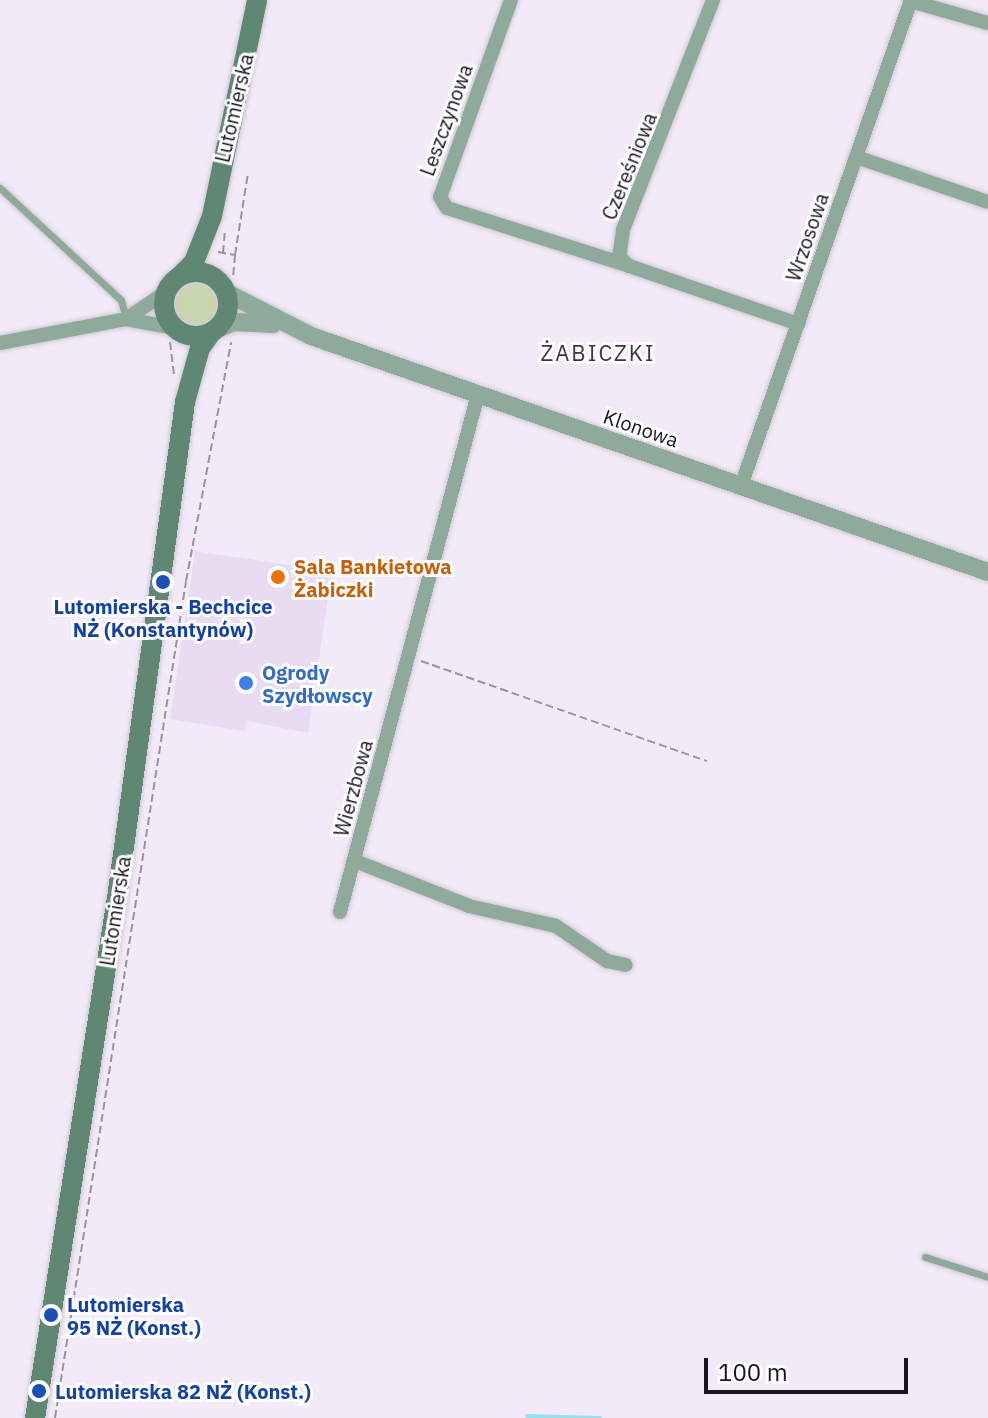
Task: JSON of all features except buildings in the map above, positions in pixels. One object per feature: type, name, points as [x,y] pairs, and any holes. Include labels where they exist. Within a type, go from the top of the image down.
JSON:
[{"type":"main road","name":"Lutomierska","points":[[181,275],[194,262],[212,216],[257,0]]},
{"type":"main road","name":"Lutomierska","points":[[212,216],[227,288]]},
{"type":"main road","points":[[204,273],[227,288],[226,316],[221,334],[188,336],[174,328],[166,315],[166,292],[181,275],[204,273]]},
{"type":"main road","name":"Lutomierska","points":[[174,328],[182,346],[185,402]]},
{"type":"main road","name":"Lutomierska","points":[[35,1418],[112,927],[185,402],[200,348],[221,334]]},
{"type":"street","name":"Leszczynowa","points":[[511,0],[440,197],[447,208],[629,266]]},
{"type":"street","name":"Czereśniowa","points":[[629,266],[619,257],[623,230],[713,0]]},
{"type":"street","points":[[910,0],[988,23]]},
{"type":"street","name":"Wrzosowa","points":[[741,486],[910,0]]},
{"type":"street","points":[[856,157],[988,202]]},
{"type":"street","points":[[629,266],[798,324]]},
{"type":"street","name":"Klonowa","points":[[227,288],[279,324],[988,572]]},
{"type":"street","points":[[126,319],[166,292]]},
{"type":"street","points":[[0,343],[126,319],[174,328]]},
{"type":"street","name":"Klonowa","points":[[221,334],[234,322],[279,324]]},
{"type":"street","name":"Wierzbowa","points":[[340,912],[478,394]]},
{"type":"street","points":[[355,861],[469,906],[556,926],[607,961],[626,965]]},
{"type":"lane","points":[[0,188],[121,300],[126,319]]},
{"type":"lane","points":[[925,1257],[988,1277]]},
{"type":"path","points":[[227,288],[248,173]]},
{"type":"path","points":[[218,252],[235,255]]},
{"type":"path","points":[[55,1418],[223,364],[221,334]]},
{"type":"path","points":[[409,657],[707,761]]},
{"type":"shaded area","points":[[195,551],[332,571],[308,733],[247,721],[244,731],[170,719]]},
{"type":"green space","points":[[196,283],[211,289],[217,304],[211,319],[196,325],[181,319],[175,304],[181,289]]},
{"type":"waterway","points":[[527,1416],[600,1418]]},
{"type":"place","name":"Sala Bankietowa Żabiczki","points":[[278,577]]},
{"type":"place","name":"Lutomierska - Bechcice NŻ (Konstantynów)","points":[[163,582]]},
{"type":"place","name":"Ogrody Szydłowscy","points":[[246,683]]},
{"type":"place","name":"Lutomierska 95 NŻ (Konst.)","points":[[51,1315]]},
{"type":"place","name":"Lutomierska 82 NŻ (Konst.)","points":[[39,1391]]},
{"type":"district","name":"ŻABICZKI","points":[[598,353]]}]
